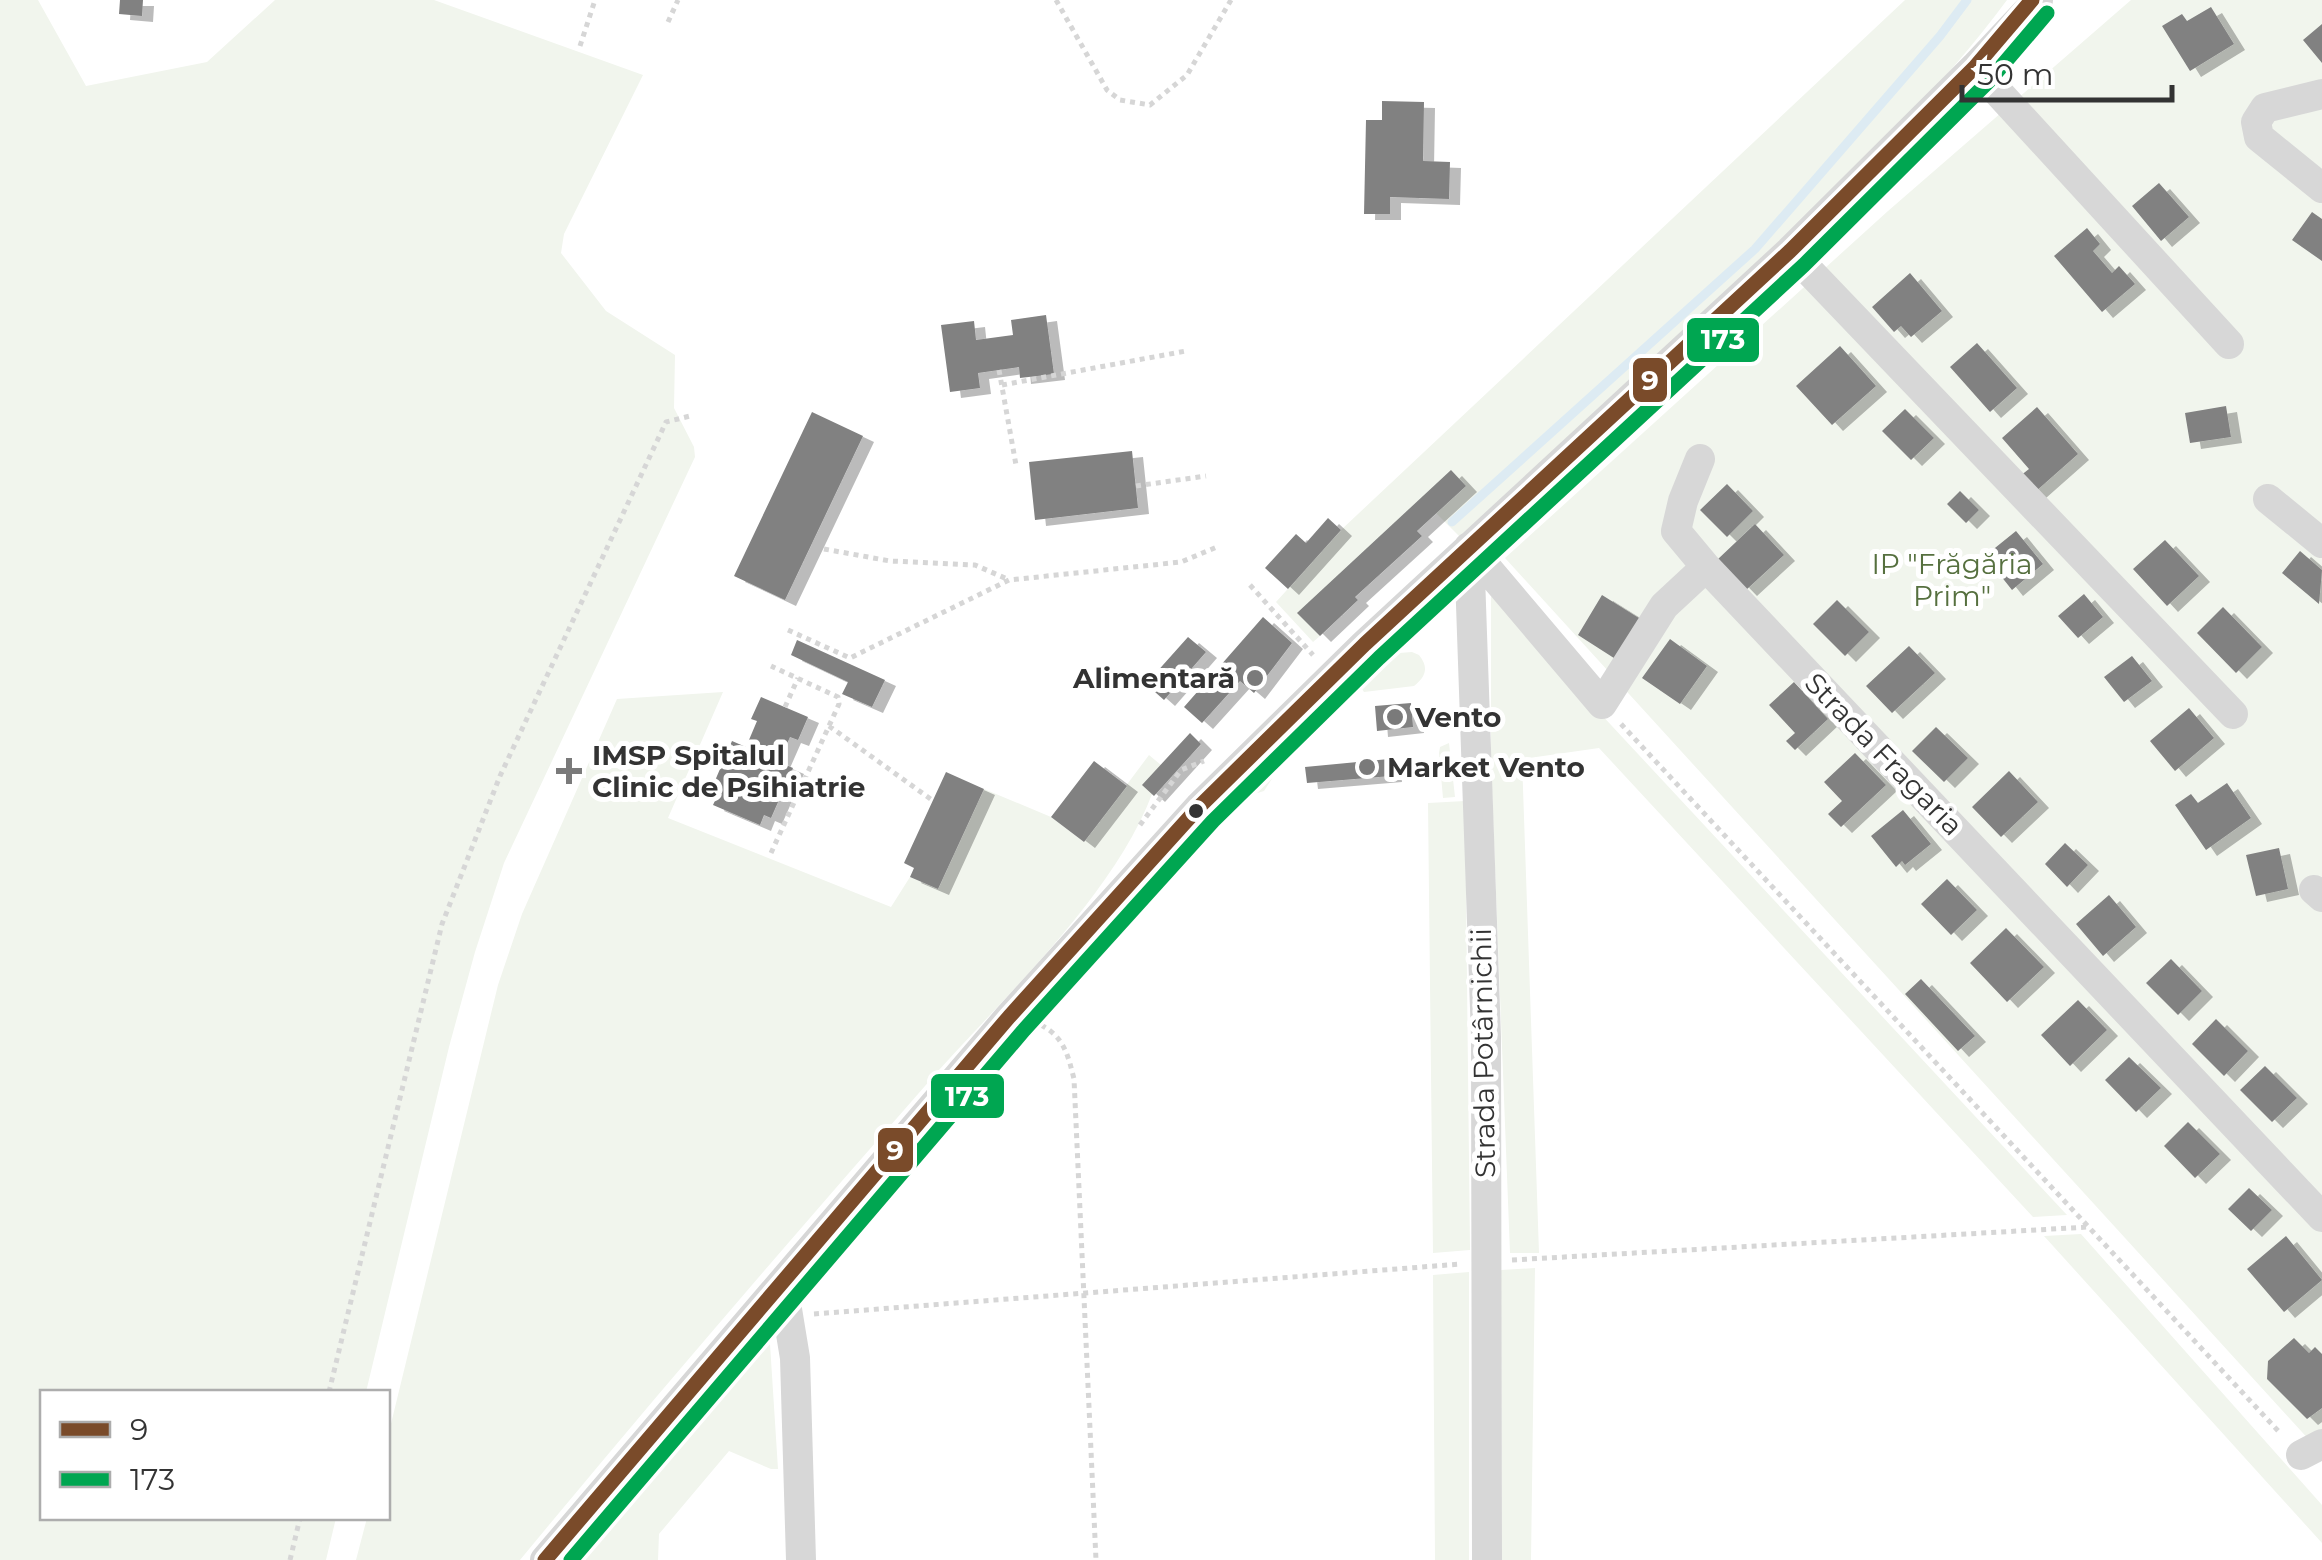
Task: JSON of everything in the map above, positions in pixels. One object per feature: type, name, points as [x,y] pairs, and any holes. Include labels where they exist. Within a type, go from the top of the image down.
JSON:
[{"type":"street","points":[[545,1560],[1009,1017],[1199,807],[1469,547],[1790,251],[1975,67],[2033,2]]},
{"type":"street","points":[[1975,67],[2228,344]]},
{"type":"street","points":[[2322,94],[2265,108],[2256,122],[2258,137],[2322,188]]},
{"type":"street","points":[[1790,251],[2233,714]]},
{"type":"street","name":"Strada Fragaria","points":[[1700,459],[1676,531],[2322,1217]]},
{"type":"street","points":[[2268,500],[2322,542]]},
{"type":"street","points":[[1469,547],[1602,704],[1664,606],[1706,567]]},
{"type":"street","name":"Strada Potârnichii","points":[[1469,547],[1486,1036],[1487,1560]]},
{"type":"street","points":[[783,1284],[795,1358],[801,1560]]},
{"type":"path","points":[[580,46],[594,0]]},
{"type":"path","points":[[668,22],[678,0]]},
{"type":"path","points":[[1056,0],[1107,90],[1120,100],[1150,105],[1187,75],[1231,0]]},
{"type":"path","points":[[1002,385],[1186,352]]},
{"type":"path","points":[[999,370],[1016,465]]},
{"type":"path","points":[[328,1390],[442,924],[500,776],[666,422],[690,416]]},
{"type":"path","points":[[1136,486],[1206,476]]},
{"type":"path","points":[[788,630],[850,658],[1009,580],[1181,562],[1217,547]]},
{"type":"path","points":[[824,550],[890,561],[975,565],[1009,580]]},
{"type":"path","points":[[1250,584],[1332,676]]},
{"type":"path","points":[[771,666],[838,697],[839,704],[771,853]]},
{"type":"path","points":[[785,707],[798,678]]},
{"type":"path","points":[[1602,704],[2088,1226],[2312,1450]]},
{"type":"path","points":[[829,726],[932,800]]},
{"type":"path","points":[[1009,1017],[1043,1026],[1058,1035],[1074,1079],[1096,1560]]},
{"type":"path","points":[[788,1316],[1487,1262],[2088,1226]]},
{"type":"path","points":[[290,1560],[300,1520]]},
{"type":"green space","points":[[0,0],[38,0],[86,86],[207,62],[275,0],[434,0],[643,75],[564,234],[561,253],[606,311],[675,355],[674,408],[694,447],[695,457],[504,863],[449,1047],[366,1390],[40,1390],[40,1520],[336,1520],[326,1560],[0,1560]]},
{"type":"green space","points":[[1905,0],[2007,0],[1910,116],[1839,187],[1461,538],[1436,513],[1466,486],[1298,613],[1320,636],[1313,642],[1276,602],[1341,530]]},
{"type":"green space","name":"IP \"Frăgăria Prim\"","points":[[2131,0],[2322,0],[2322,1454],[1505,558],[1888,211]]},
{"type":"green space","points":[[1491,596],[2067,1215],[2033,1217],[1599,748],[1522,759],[1539,1253],[1510,1253],[1491,763]]},
{"type":"green space","points":[[1399,653],[1419,655],[1425,668],[1414,686],[1364,692],[1362,689]]},
{"type":"green space","points":[[723,692],[668,818],[891,907],[910,877],[938,889],[984,789],[1051,817],[1084,842],[1149,755],[1161,765],[1146,808],[1124,851],[1062,935],[822,1203],[520,1560],[356,1560],[366,1520],[390,1520],[390,1428],[498,985],[522,914],[617,699]]},
{"type":"green space","points":[[1449,743],[1455,797],[1443,798],[1439,753],[1440,747]]},
{"type":"green space","points":[[1285,748],[1288,754],[1264,791],[1238,799],[1236,796]]},
{"type":"green space","points":[[1465,801],[1470,1250],[1433,1253],[1428,803]]},
{"type":"green space","points":[[2081,1234],[2322,1505],[2322,1543],[2044,1236]]},
{"type":"green space","points":[[1535,1268],[1531,1560],[1502,1560],[1501,1270]]},
{"type":"green space","points":[[1469,1272],[1469,1560],[1435,1560],[1433,1275]]},
{"type":"green space","points":[[770,1344],[778,1469],[729,1451],[659,1534],[658,1560],[570,1560],[746,1355]]},
{"type":"building","points":[[120,0],[143,0],[142,16],[119,14]]},
{"type":"building","points":[[2211,7],[2234,44],[2190,71],[2162,26],[2182,14],[2187,21]]},
{"type":"building","points":[[2322,24],[2322,63],[2303,40]]},
{"type":"building","points":[[1382,101],[1424,102],[1423,161],[1450,162],[1449,199],[1390,197],[1390,214],[1364,214],[1366,120],[1382,120]]},
{"type":"building","points":[[2159,183],[2189,217],[2161,241],[2132,206]]},
{"type":"building","points":[[2312,212],[2322,219],[2322,261],[2292,240]]},
{"type":"building","points":[[2087,228],[2100,244],[2093,251],[2112,273],[2119,266],[2135,284],[2102,312],[2054,256]]},
{"type":"building","points":[[1910,273],[1942,311],[1911,337],[1901,326],[1894,332],[1872,307]]},
{"type":"building","points":[[1046,315],[1054,374],[1020,378],[1019,367],[978,373],[980,388],[950,392],[941,325],[974,321],[976,340],[1013,335],[1011,320]]},
{"type":"building","points":[[1977,343],[2017,388],[1990,412],[1950,367]]},
{"type":"building","points":[[1840,346],[1876,386],[1832,425],[1796,386]]},
{"type":"building","points":[[2226,406],[2231,437],[2190,443],[2185,413]]},
{"type":"building","points":[[2037,407],[2078,454],[2035,492],[2020,476],[2029,469],[2002,438]]},
{"type":"building","points":[[1905,409],[1934,438],[1911,460],[1882,431]]},
{"type":"building","points":[[812,412],[863,436],[785,600],[734,576]]},
{"type":"building","points":[[1132,451],[1138,508],[1035,520],[1029,462]]},
{"type":"building","points":[[1451,470],[1466,486],[1417,531],[1422,536],[1355,597],[1358,600],[1320,636],[1297,613]]},
{"type":"building","points":[[1727,484],[1753,511],[1727,537],[1700,510]]},
{"type":"building","points":[[1960,491],[1979,510],[1966,523],[1947,504]]},
{"type":"building","points":[[1328,518],[1341,530],[1288,589],[1265,568],[1296,534],[1306,543]]},
{"type":"building","points":[[1755,524],[1784,555],[1746,590],[1717,560]]},
{"type":"building","points":[[2016,531],[2043,564],[2012,590],[1985,556]]},
{"type":"building","points":[[2165,540],[2199,576],[2167,606],[2133,569]]},
{"type":"building","points":[[2300,551],[2322,570],[2319,604],[2282,573]]},
{"type":"building","points":[[2084,594],[2103,617],[2078,638],[2058,616]]},
{"type":"building","points":[[1602,595],[1642,620],[1617,660],[1578,635]]},
{"type":"building","points":[[1837,600],[1869,632],[1845,656],[1813,624]]},
{"type":"building","points":[[2223,607],[2262,647],[2236,673],[2197,633]]},
{"type":"building","points":[[1263,617],[1292,643],[1254,693],[1240,681],[1202,723],[1184,707]]},
{"type":"building","points":[[1188,637],[1206,652],[1164,700],[1146,684]]},
{"type":"building","points":[[1670,639],[1707,666],[1680,704],[1642,678]]},
{"type":"building","points":[[797,640],[885,680],[872,707],[842,694],[848,682],[791,655]]},
{"type":"building","points":[[1909,646],[1935,673],[1892,713],[1866,686]]},
{"type":"building","points":[[2132,656],[2152,681],[2124,702],[2104,677]]},
{"type":"building","points":[[1794,682],[1828,719],[1795,750],[1786,741],[1795,733],[1769,705]]},
{"type":"building","points":[[761,697],[808,717],[798,740],[790,737],[779,762],[793,768],[771,818],[764,815],[760,825],[713,805],[718,794],[711,790],[732,741],[746,747],[757,721],[751,719]]},
{"type":"building","points":[[1411,703],[1413,727],[1377,731],[1375,706]]},
{"type":"building","points":[[2189,708],[2214,738],[2175,771],[2150,741]]},
{"type":"building","points":[[1936,727],[1968,758],[1944,782],[1912,751]]},
{"type":"building","points":[[1190,733],[1201,744],[1154,796],[1142,785]]},
{"type":"building","points":[[1855,753],[1886,785],[1841,827],[1828,814],[1842,801],[1824,782]]},
{"type":"building","points":[[1389,759],[1391,776],[1307,783],[1305,767]]},
{"type":"building","points":[[1094,761],[1127,786],[1084,842],[1051,817]]},
{"type":"building","points":[[2009,771],[2038,802],[2001,837],[1972,807]]},
{"type":"building","points":[[946,772],[984,789],[938,889],[910,877],[914,868],[904,863]]},
{"type":"building","points":[[2227,783],[2251,818],[2206,850],[2175,805],[2191,794],[2198,803]]},
{"type":"building","points":[[1903,810],[1931,844],[1905,865],[1902,861],[1896,867],[1871,836]]},
{"type":"building","points":[[2065,843],[2088,865],[2067,887],[2045,864]]},
{"type":"building","points":[[2279,848],[2288,889],[2256,896],[2246,855]]},
{"type":"building","points":[[1947,879],[1977,910],[1951,935],[1921,904]]},
{"type":"building","points":[[2109,895],[2136,927],[2103,956],[2076,924]]},
{"type":"building","points":[[2006,928],[2044,967],[2007,1002],[1970,963]]},
{"type":"building","points":[[2171,959],[2202,991],[2178,1015],[2146,983]]},
{"type":"building","points":[[1921,979],[1975,1036],[1958,1051],[1905,994]]},
{"type":"building","points":[[2078,1000],[2107,1030],[2070,1066],[2041,1035]]},
{"type":"building","points":[[2216,1019],[2248,1051],[2224,1076],[2192,1044]]},
{"type":"building","points":[[2129,1057],[2161,1088],[2136,1112],[2105,1080]]},
{"type":"building","points":[[2265,1066],[2297,1098],[2272,1122],[2240,1090]]},
{"type":"building","points":[[2188,1122],[2220,1154],[2195,1178],[2164,1146]]},
{"type":"building","points":[[2249,1188],[2272,1210],[2251,1231],[2228,1209]]},
{"type":"building","points":[[2286,1236],[2322,1280],[2284,1312],[2247,1269]]},
{"type":"building","points":[[2294,1338],[2309,1353],[2315,1347],[2322,1354],[2322,1408],[2307,1419],[2267,1379],[2268,1361]]},
{"type":"waterway","points":[[1452,522],[1755,249],[1967,0]]},
{"type":"transit line","name":"9","points":[[545,1560],[1009,1017],[1199,807],[1365,644],[1790,251],[1975,67],[2032,0]]},
{"type":"transit line","name":"173","points":[[571,1560],[1024,1030],[1213,821],[1379,658],[1804,265],[1989,81],[2047,13]]},
{"type":"place","name":"Alimentară","points":[[1255,678]]},
{"type":"place","name":"Vento","points":[[1395,717]]},
{"type":"place","name":"Market Vento","points":[[1367,767]]},
{"type":"place","name":"IMSP Spitalul Clinic de Psihiatrie","points":[[569,771]]}]
